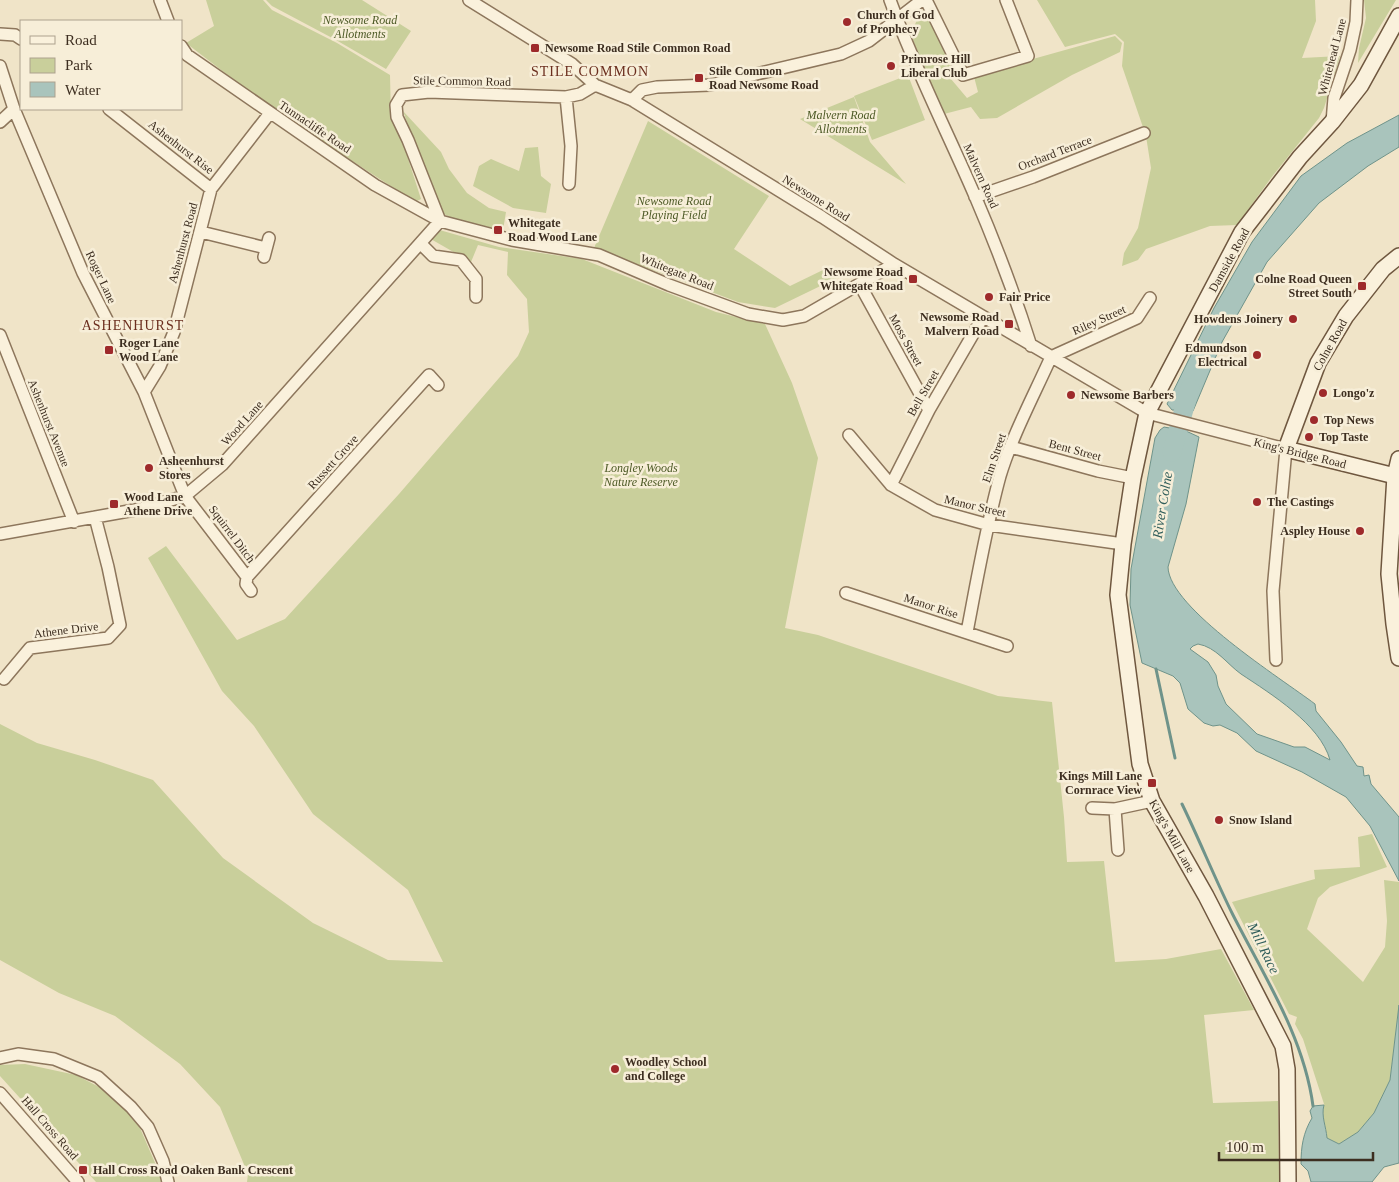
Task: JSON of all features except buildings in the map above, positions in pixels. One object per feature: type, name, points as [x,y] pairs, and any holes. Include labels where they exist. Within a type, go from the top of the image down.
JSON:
[{"type":"street","points":[[160,0],[168,20]]},
{"type":"street","name":"Newsome Road","points":[[469,0],[572,64],[595,85],[632,100],[822,217],[894,264],[1031,346],[1150,413]]},
{"type":"street","name":"Malvern Road","points":[[890,0],[897,21],[976,197],[1015,294],[1031,346]]},
{"type":"street","points":[[632,100],[642,90],[657,87],[710,85],[841,54],[870,41],[924,0],[963,75],[1028,56],[1006,0]]},
{"type":"street","name":"Whitehead Lane","points":[[1332,122],[1334,98],[1350,50],[1356,22],[1357,0]]},
{"type":"street","name":"Damside Road","points":[[1150,413],[1242,232],[1300,157],[1332,122],[1361,85],[1399,16]]},
{"type":"street","points":[[0,34],[15,35],[20,38]]},
{"type":"street","name":"Tunnacliffe Road","points":[[182,48],[187,55],[375,185],[440,221]]},
{"type":"street","name":"Roger Lane","points":[[0,66],[14,109],[83,273],[144,392],[186,496]]},
{"type":"street","name":"Stile Common Road","points":[[440,221],[397,117],[396,104],[402,95],[429,92],[566,97],[580,94],[595,85]]},
{"type":"street","points":[[566,97],[571,146],[569,184]]},
{"type":"street","points":[[0,122],[14,109]]},
{"type":"street","name":"Ashenhurst Rise","points":[[110,110],[211,189]]},
{"type":"street","name":"Ashenhurst Road","points":[[144,392],[160,366],[174,332],[211,189],[270,113]]},
{"type":"street","name":"Orchard Terrace","points":[[976,197],[1144,133]]},
{"type":"street","name":"Wood Lane","points":[[0,534],[140,510],[186,496],[222,465],[440,221]]},
{"type":"street","name":"Whitegate Road","points":[[440,221],[512,240],[599,255],[669,285],[748,314],[783,320],[804,316],[894,264]]},
{"type":"street","points":[[200,232],[266,248]]},
{"type":"street","points":[[421,244],[433,256],[461,260],[476,279],[476,297]]},
{"type":"street","name":"Colne Road","points":[[1286,449],[1318,363],[1346,316],[1383,269],[1399,256]]},
{"type":"street","name":"Moss Street","points":[[860,285],[929,410]]},
{"type":"street","name":"Riley Street","points":[[1051,357],[1137,318],[1150,298]]},
{"type":"street","name":"Bell Street","points":[[890,485],[929,410],[984,317]]},
{"type":"street","name":"Ashenhurst Avenue","points":[[0,335],[74,522]]},
{"type":"street","name":"Elm Street","points":[[967,632],[1001,475],[1011,447],[1051,357]]},
{"type":"street","name":"Russett Grove","points":[[247,577],[430,375],[438,385]]},
{"type":"street","name":"King's Bridge Road","points":[[1150,413],[1395,476]]},
{"type":"street","name":"King's Mill Lane","points":[[1150,413],[1133,478],[1123,544],[1118,595],[1140,764],[1152,801],[1206,896],[1282,1046],[1288,1069],[1288,1182]]},
{"type":"street","name":"Manor Street","points":[[849,435],[890,485],[935,510],[989,524],[1123,544]]},
{"type":"street","name":"Bent Street","points":[[1011,447],[1133,478]]},
{"type":"street","points":[[1276,660],[1273,592],[1286,449]]},
{"type":"street","points":[[1399,459],[1395,476],[1390,574],[1399,658]]},
{"type":"street","name":"Squirrel Ditch","points":[[186,496],[247,577],[246,584],[251,592]]},
{"type":"street","name":"Athene Drive","points":[[4,679],[30,648],[108,638],[120,626],[95,517]]},
{"type":"street","name":"Manor Rise","points":[[846,593],[1007,646]]},
{"type":"street","points":[[1092,808],[1116,809],[1152,801]]},
{"type":"street","points":[[1116,809],[1118,850]]},
{"type":"street","points":[[0,1058],[18,1054],[54,1059],[98,1078],[131,1107],[148,1127],[163,1160],[168,1182]]},
{"type":"street","name":"Hall Cross Road","points":[[0,1093],[78,1182]]},
{"type":"green space","points":[[206,0],[263,0],[272,10],[337,43],[390,75],[391,118],[403,143],[421,199],[415,202],[268,106],[186,43],[214,26]]},
{"type":"green space","name":"Newsome Road Allotments","points":[[266,0],[362,0],[411,31],[386,69],[272,6]]},
{"type":"green space","points":[[1037,0],[1315,0],[1316,21],[1302,58],[1340,56],[1324,108],[1319,118],[1271,178],[1237,225],[1210,226],[1146,249],[1138,260],[1122,266],[1124,253],[1138,228],[1151,168],[1146,136],[1122,66],[1124,42],[1115,34],[1065,47]]},
{"type":"green space","points":[[1364,0],[1396,0],[1358,63],[1359,48],[1366,18]]},
{"type":"green space","points":[[927,7],[960,76],[951,79],[967,98],[978,92],[973,73],[1012,65],[1115,36],[1122,43],[1120,52],[1072,75],[997,118],[980,119],[971,107],[944,114],[930,85],[912,37],[917,20]]},
{"type":"green space","points":[[908,75],[925,120],[872,140],[854,96]]},
{"type":"green space","name":"Malvern Road Allotments","points":[[854,97],[870,142],[906,184],[800,119]]},
{"type":"green space","points":[[403,111],[441,152],[449,169],[467,193],[489,208],[506,212],[503,230],[461,221],[439,211]]},
{"type":"green space","name":"Newsome Road Playing Field","points":[[648,121],[769,196],[734,249],[790,286],[825,269],[839,277],[775,308],[738,302],[594,248]]},
{"type":"green space","points":[[538,147],[541,176],[551,184],[546,213],[513,208],[473,186],[479,166],[491,159],[519,171],[525,148]]},
{"type":"green space","name":"Longley Woods Nature Reserve","points":[[436,229],[499,247],[582,259],[716,312],[765,324],[792,383],[818,458],[785,628],[818,635],[998,696],[1052,702],[1067,862],[1104,861],[1115,962],[1166,959],[1221,949],[1254,1010],[1204,1015],[1213,1103],[1278,1101],[1279,1182],[247,1182],[248,1174],[220,1107],[180,1064],[115,1016],[59,993],[0,960],[0,724],[37,743],[153,780],[223,858],[313,923],[388,960],[443,962],[408,890],[313,814],[254,726],[222,691],[148,558],[166,546],[237,640],[285,619],[399,494],[518,356],[529,332],[527,299],[507,275],[508,252],[478,245],[471,262],[429,238]]},
{"type":"green space","points":[[1372,834],[1387,867],[1330,887],[1318,898],[1307,929],[1363,982],[1385,947],[1387,921],[1384,880],[1399,882],[1399,1005],[1390,1080],[1374,1113],[1358,1132],[1339,1144],[1327,1138],[1323,1117],[1324,1104],[1303,1039],[1295,1024],[1297,1017],[1289,1014],[1232,902],[1315,879],[1314,870],[1360,867],[1358,837]]},
{"type":"green space","points":[[25,1064],[76,1075],[103,1089],[122,1106],[140,1128],[159,1172],[161,1182],[96,1182],[0,1076],[0,1065]]},
{"type":"water","points":[[1399,115],[1399,147],[1368,166],[1319,203],[1267,262],[1222,342],[1193,411],[1172,410],[1167,404],[1214,308],[1252,242],[1301,176],[1347,143]]},
{"type":"water","points":[[1164,427],[1186,431],[1199,437],[1186,504],[1168,567],[1173,584],[1206,622],[1254,660],[1315,704],[1316,711],[1341,742],[1357,766],[1363,767],[1364,776],[1369,775],[1371,784],[1399,817],[1399,881],[1370,826],[1346,797],[1302,772],[1256,751],[1237,733],[1220,725],[1213,726],[1204,723],[1188,709],[1180,683],[1173,676],[1142,663],[1130,605],[1131,569],[1155,438]],"holes":[[[1198,644],[1216,652],[1241,674],[1293,711],[1316,734],[1325,747],[1330,760],[1305,747],[1294,747],[1257,734],[1226,704],[1218,686],[1216,675],[1208,662],[1190,649]]]},
{"type":"water","points":[[1399,1005],[1399,1163],[1384,1167],[1372,1182],[1311,1182],[1308,1171],[1301,1164],[1303,1140],[1312,1118],[1310,1111],[1313,1106],[1324,1105],[1323,1117],[1327,1138],[1339,1144],[1358,1132],[1374,1113],[1390,1080]]},
{"type":"waterway","name":"River Colne","points":[[1172,452],[1190,388]]},
{"type":"waterway","name":"Mill Race","points":[[1156,669],[1175,758]]},
{"type":"waterway","name":"Mill Race","points":[[1182,804],[1226,901],[1270,984],[1292,1031],[1308,1080],[1313,1106]]},
{"type":"place","name":"Church of God of Prophecy","points":[[847,22]]},
{"type":"place","name":"Newsome Road Stile Common Road","points":[[535,48]]},
{"type":"place","name":"Primrose Hill Liberal Club","points":[[891,66]]},
{"type":"place","name":"Stile Common Road Newsome Road","points":[[699,78]]},
{"type":"place","name":"Whitegate Road Wood Lane","points":[[498,230]]},
{"type":"place","name":"Newsome Road Whitegate Road","points":[[913,279]]},
{"type":"place","name":"Colne Road Queen Street South","points":[[1362,286]]},
{"type":"place","name":"Fair Price","points":[[989,297]]},
{"type":"place","name":"Howdens Joinery","points":[[1293,319]]},
{"type":"place","name":"Newsome Road Malvern Road","points":[[1009,324]]},
{"type":"place","name":"Roger Lane Wood Lane","points":[[109,350]]},
{"type":"place","name":"Edmundson Electrical","points":[[1257,355]]},
{"type":"place","name":"Longo'z","points":[[1323,393]]},
{"type":"place","name":"Newsome Barbers","points":[[1071,395]]},
{"type":"place","name":"Top News","points":[[1314,420]]},
{"type":"place","name":"Top Taste","points":[[1309,437]]},
{"type":"place","name":"Asheenhurst Stores","points":[[149,468]]},
{"type":"place","name":"The Castings","points":[[1257,502]]},
{"type":"place","name":"Wood Lane Athene Drive","points":[[114,504]]},
{"type":"place","name":"Aspley House","points":[[1360,531]]},
{"type":"place","name":"Kings Mill Lane Cornrace View","points":[[1152,783]]},
{"type":"place","name":"Snow Island","points":[[1219,820]]},
{"type":"place","name":"Woodley School and College","points":[[615,1069]]},
{"type":"place","name":"Hall Cross Road Oaken Bank Crescent","points":[[83,1170]]},
{"type":"district","name":"STILE COMMON","points":[[590,71]]},
{"type":"district","name":"ASHENHURST","points":[[133,325]]}]
